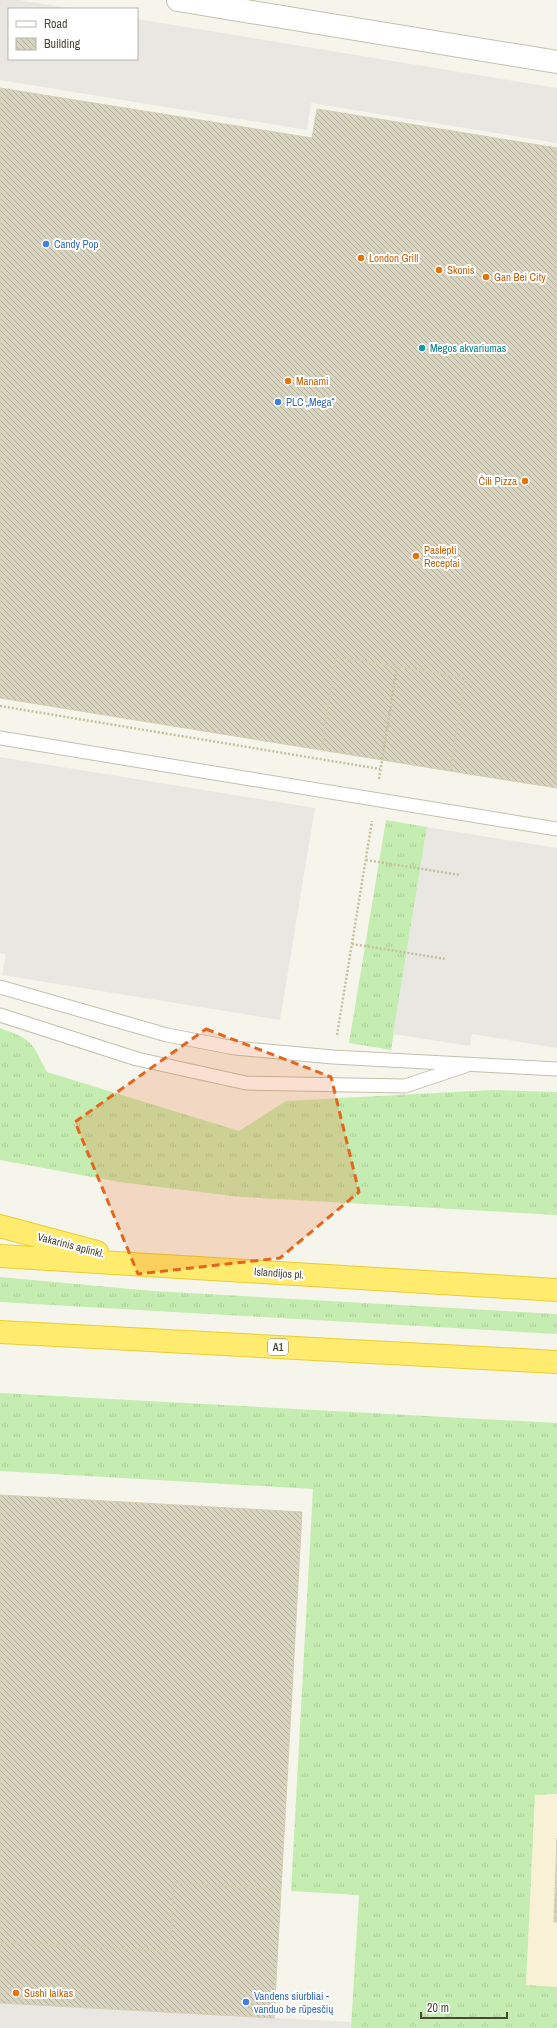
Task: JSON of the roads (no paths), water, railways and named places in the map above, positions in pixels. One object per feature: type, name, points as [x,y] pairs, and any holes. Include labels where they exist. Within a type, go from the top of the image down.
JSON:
[{"type":"highway","name":"Vakarinis aplinkl.","points":[[0,1226],[142,1264]]},
{"type":"highway","name":"Islandijos pl.","points":[[0,1256],[557,1290]]},
{"type":"highway","name":"A1","points":[[0,1332],[557,1362]]},
{"type":"street","points":[[178,0],[557,62]]},
{"type":"lane","points":[[0,738],[557,829]]},
{"type":"lane","points":[[0,987],[167,1034],[235,1048],[333,1057],[557,1069]]},
{"type":"lane","points":[[0,1015],[137,1059],[246,1084],[405,1086],[472,1064]]},
{"type":"place","name":"Candy Pop","points":[[46,244]]},
{"type":"place","name":"London Grill","points":[[361,258]]},
{"type":"place","name":"Skonis","points":[[439,270]]},
{"type":"place","name":"Gan Bei City","points":[[486,277]]},
{"type":"place","name":"Megos akvariumas","points":[[422,348]]},
{"type":"place","name":"Manami","points":[[288,381]]},
{"type":"place","name":"PLC „Mega“","points":[[278,402]]},
{"type":"place","name":"Čili Pizza","points":[[525,481]]},
{"type":"place","name":"Paslėpti Receptai","points":[[416,556]]},
{"type":"place","name":"Sushi laikas","points":[[16,1993]]},
{"type":"place","name":"Vandens siurbliai - vanduo be rūpesčių","points":[[246,2002]]}]
